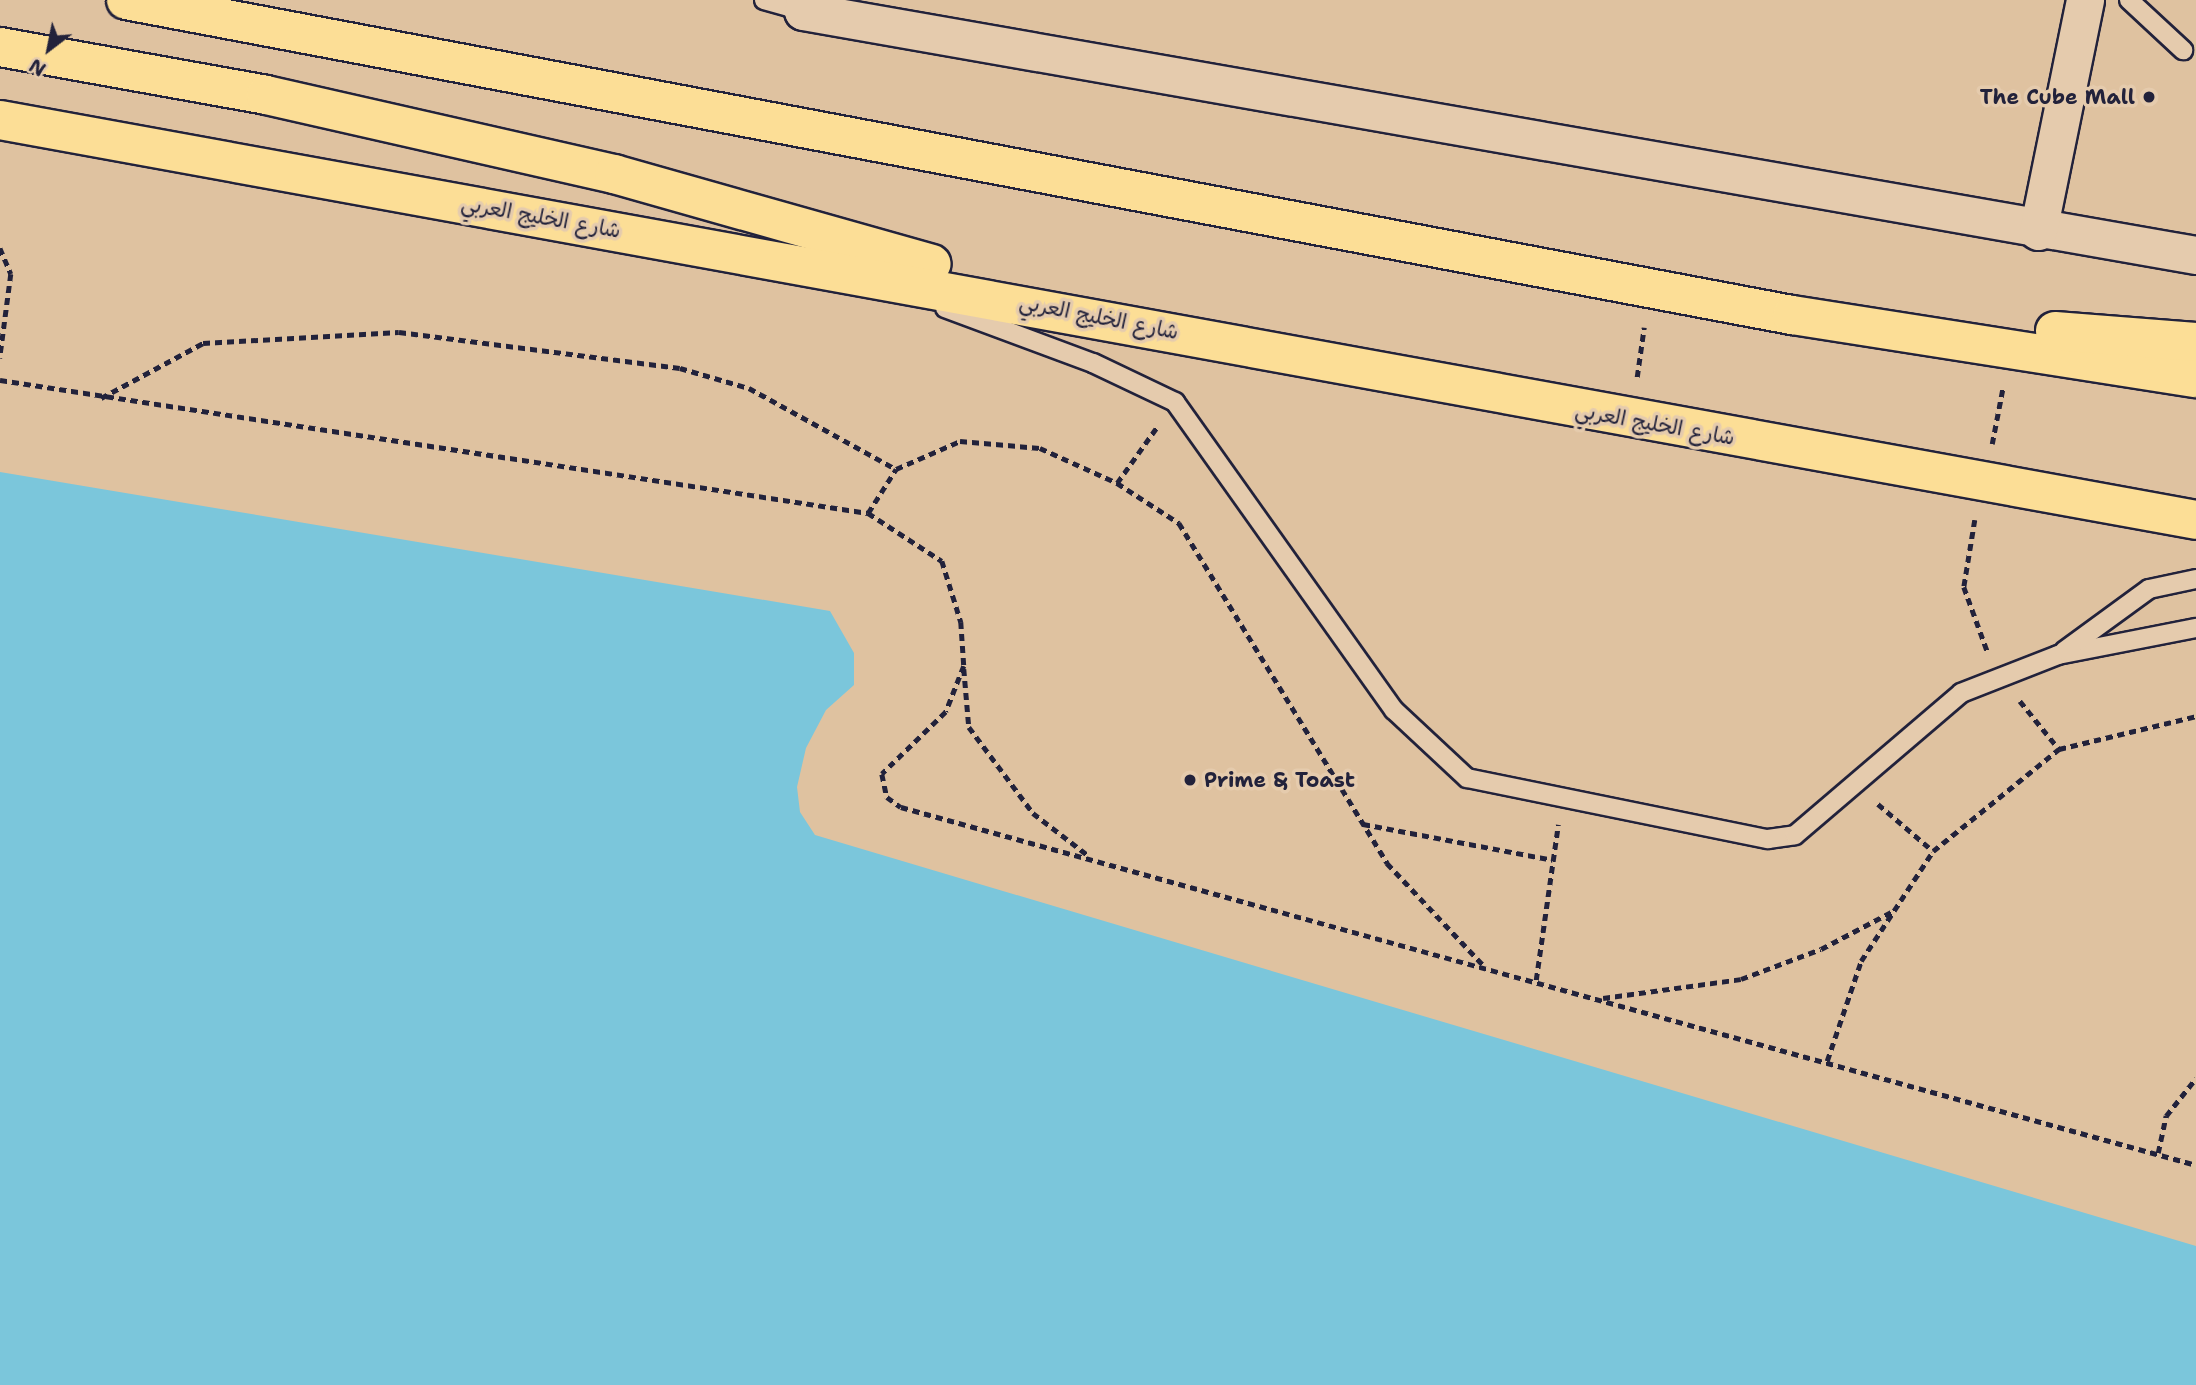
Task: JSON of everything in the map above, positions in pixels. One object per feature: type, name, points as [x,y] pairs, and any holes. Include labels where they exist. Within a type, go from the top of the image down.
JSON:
[{"type":"main road","points":[[126,0],[1650,288],[2196,377]]},
{"type":"main road","points":[[218,0],[275,27]]},
{"type":"main road","points":[[0,47],[265,95],[614,174],[1141,324]]},
{"type":"main road","name":"شارع الخليج العربي","points":[[0,120],[1141,324],[1984,485],[2196,520]]},
{"type":"main road","points":[[1992,345],[2023,328],[2196,342]]},
{"type":"street","points":[[2038,231],[2085,0]]},
{"type":"street","points":[[804,6],[2038,231],[2196,255]]},
{"type":"lane","points":[[764,0],[804,6]]},
{"type":"lane","points":[[2129,0],[2183,50]]},
{"type":"lane","points":[[846,271],[1093,363],[1175,402],[1394,710],[1467,778],[1768,839],[1795,835],[1858,787],[1961,693],[1998,674],[2058,655],[2196,628]]},
{"type":"lane","points":[[2058,655],[2149,589],[2196,579]]},
{"type":"path","points":[[0,248],[11,274],[0,358]]},
{"type":"path","points":[[1631,419],[1650,288]]},
{"type":"path","points":[[101,398],[202,343],[399,332],[680,368],[749,388],[896,469]]},
{"type":"path","points":[[1992,345],[1984,485],[1964,587],[1998,674],[2059,749]]},
{"type":"path","points":[[0,380],[101,398],[868,513],[942,561],[961,622],[969,727],[1033,813],[1092,859]]},
{"type":"path","points":[[1117,483],[1175,402]]},
{"type":"path","points":[[868,513],[896,469],[960,441],[1040,448],[1117,483],[1179,523],[1387,863],[1485,966]]},
{"type":"path","points":[[964,666],[946,712],[882,774],[887,797],[901,807],[1536,980],[2196,1165]]},
{"type":"path","points":[[1826,1061],[1861,961],[1933,851],[2059,749],[2196,716]]},
{"type":"path","points":[[1858,787],[1933,851]]},
{"type":"path","points":[[1536,980],[1563,797]]},
{"type":"path","points":[[1363,824],[1553,860]]},
{"type":"path","points":[[1600,998],[1741,979],[1821,949],[1894,911]]},
{"type":"path","points":[[2158,1153],[2166,1116],[2196,1078]]},
{"type":"water","points":[[0,472],[830,611],[854,653],[854,685],[826,710],[806,748],[797,787],[800,812],[815,835],[2196,1246],[2196,1385],[0,1385]]},
{"type":"place","name":"The Cube Mall","points":[[2149,97]]},
{"type":"place","name":"Prime & Toast","points":[[1190,780]]}]
